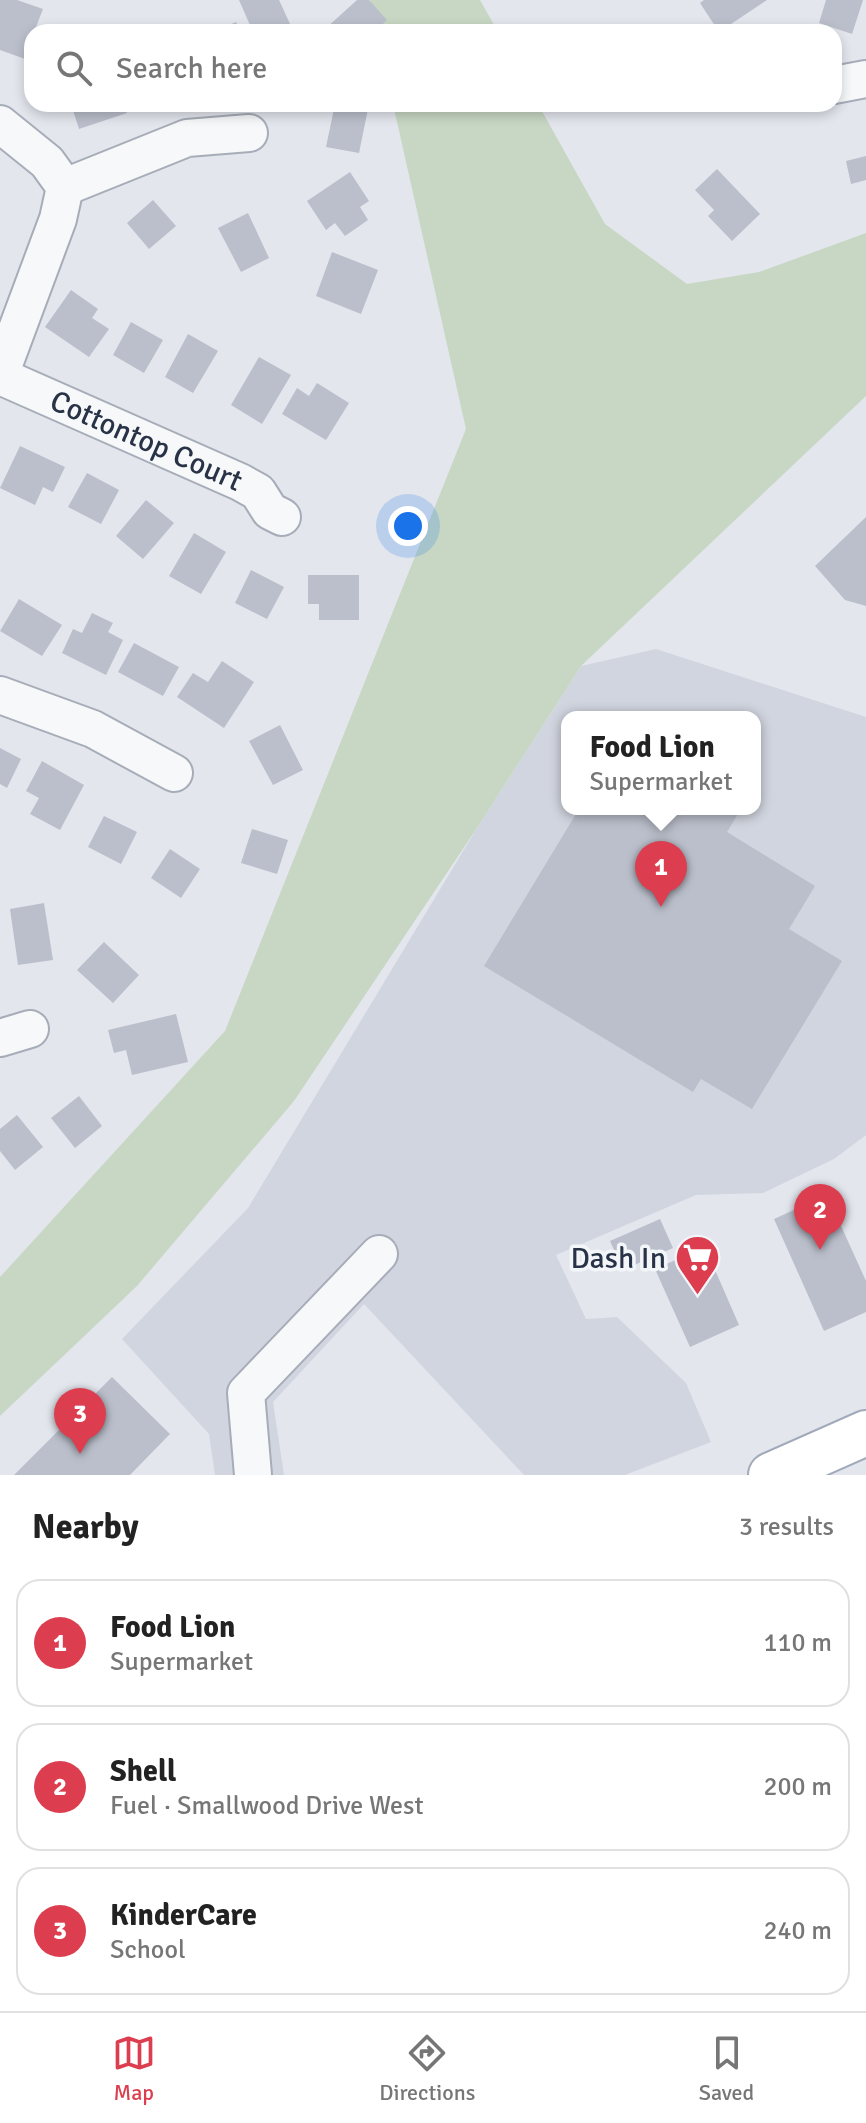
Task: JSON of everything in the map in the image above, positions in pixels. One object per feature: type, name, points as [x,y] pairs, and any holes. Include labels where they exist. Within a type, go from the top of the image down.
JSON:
[{"type":"main road","points":[[771,1475],[866,1433]]},
{"type":"street","points":[[842,84],[866,79]]},
{"type":"street","points":[[0,124],[47,162],[65,187],[58,219],[0,376]]},
{"type":"street","points":[[65,187],[187,138],[249,133]]},
{"type":"street","name":"Cottontop Court","points":[[0,376],[240,482],[258,492],[270,511],[282,517]]},
{"type":"street","points":[[0,695],[93,729],[174,773]]},
{"type":"street","points":[[250,1472],[246,1393],[379,1254]]},
{"type":"shaded area","points":[[656,649],[866,717],[866,1135],[834,1159],[763,1193],[696,1195],[556,1255],[586,1319],[617,1317],[686,1383],[711,1442],[625,1475],[524,1475],[364,1304],[273,1402],[284,1475],[215,1475],[209,1434],[122,1339],[248,1208],[477,828],[581,666]]},
{"type":"green space","points":[[370,0],[480,0],[494,24],[375,24]]},
{"type":"green space","points":[[395,112],[542,112],[605,224],[687,284],[759,272],[866,233],[866,396],[581,666],[477,828],[294,1101],[137,1286],[0,1416],[0,1277],[225,1031],[466,429]]},
{"type":"building","points":[[0,0],[17,0],[43,9],[37,24],[24,24],[24,59],[0,50]]},
{"type":"building","points":[[239,0],[279,0],[290,24],[250,24]]},
{"type":"building","points":[[357,0],[369,0],[387,20],[383,24],[331,24]]},
{"type":"building","points":[[704,0],[767,0],[731,24],[714,24],[700,3]]},
{"type":"building","points":[[826,0],[863,0],[852,34],[842,31],[842,24],[819,23]]},
{"type":"building","points":[[74,112],[127,113],[79,129]]},
{"type":"building","points":[[333,112],[367,112],[359,153],[326,147]]},
{"type":"building","points":[[866,156],[866,180],[851,184],[846,161]]},
{"type":"building","points":[[717,169],[760,214],[732,241],[708,216],[714,210],[695,190]]},
{"type":"building","points":[[350,172],[369,201],[360,207],[368,220],[345,236],[335,223],[326,230],[307,201]]},
{"type":"building","points":[[153,200],[176,226],[149,249],[127,223]]},
{"type":"building","points":[[248,213],[269,258],[241,272],[218,228]]},
{"type":"building","points":[[332,252],[378,270],[361,314],[316,296]]},
{"type":"building","points":[[71,290],[98,309],[92,318],[109,329],[89,357],[45,327]]},
{"type":"building","points":[[131,322],[163,340],[144,373],[113,355]]},
{"type":"building","points":[[188,334],[218,351],[193,393],[165,377]]},
{"type":"building","points":[[259,357],[291,375],[262,424],[231,405]]},
{"type":"building","points":[[317,383],[349,403],[326,440],[282,414],[297,388],[309,396]]},
{"type":"building","points":[[20,446],[65,467],[53,492],[43,487],[35,505],[0,488]]},
{"type":"building","points":[[87,473],[119,490],[101,524],[68,507]]},
{"type":"building","points":[[146,500],[174,523],[143,559],[116,536]]},
{"type":"building","points":[[866,517],[866,606],[845,600],[815,566]]},
{"type":"building","points":[[194,533],[226,552],[201,594],[169,576]]},
{"type":"building","points":[[251,570],[284,587],[267,619],[235,603]]},
{"type":"building","points":[[308,575],[359,575],[359,620],[319,620],[319,604],[308,604]]},
{"type":"building","points":[[19,599],[62,625],[42,656],[0,631]]},
{"type":"building","points":[[92,613],[113,623],[108,632],[123,640],[106,675],[62,653],[73,629],[82,633]]},
{"type":"building","points":[[134,643],[179,667],[163,696],[118,672]]},
{"type":"building","points":[[222,661],[254,682],[224,728],[177,697],[193,673],[208,682]]},
{"type":"building","points":[[280,725],[303,770],[273,785],[249,741]]},
{"type":"building","points":[[0,748],[21,759],[7,788],[0,784]]},
{"type":"building","points":[[42,761],[84,785],[60,830],[30,814],[39,798],[26,791]]},
{"type":"building","points":[[575,815],[737,815],[727,832],[815,886],[789,929],[842,961],[752,1109],[701,1079],[693,1092],[484,966]]},
{"type":"building","points":[[104,816],[137,832],[121,864],[88,847]]},
{"type":"building","points":[[252,829],[288,840],[277,874],[241,863]]},
{"type":"building","points":[[170,849],[200,869],[181,898],[151,878]]},
{"type":"building","points":[[44,903],[53,960],[18,965],[10,909]]},
{"type":"building","points":[[104,942],[139,975],[113,1003],[77,970]]},
{"type":"building","points":[[176,1014],[188,1062],[132,1075],[126,1050],[114,1053],[108,1030]]},
{"type":"building","points":[[79,1096],[102,1126],[75,1148],[51,1118]]},
{"type":"building","points":[[17,1115],[43,1147],[15,1170],[0,1151],[0,1129]]},
{"type":"building","points":[[827,1195],[866,1281],[866,1312],[824,1331],[774,1219]]},
{"type":"building","points":[[660,1219],[673,1248],[623,1270],[610,1241]]},
{"type":"building","name":"Dash In","points":[[705,1247],[739,1325],[690,1347],[655,1269]]},
{"type":"building","points":[[112,1377],[170,1434],[130,1475],[14,1475]]},
{"type":"place","name":"Food Lion","points":[[661,907]]},
{"type":"place","name":"Shell","points":[[820,1250]]},
{"type":"place","name":"Dash In","points":[[697,1297]]},
{"type":"place","name":"KinderCare","points":[[80,1454]]}]
